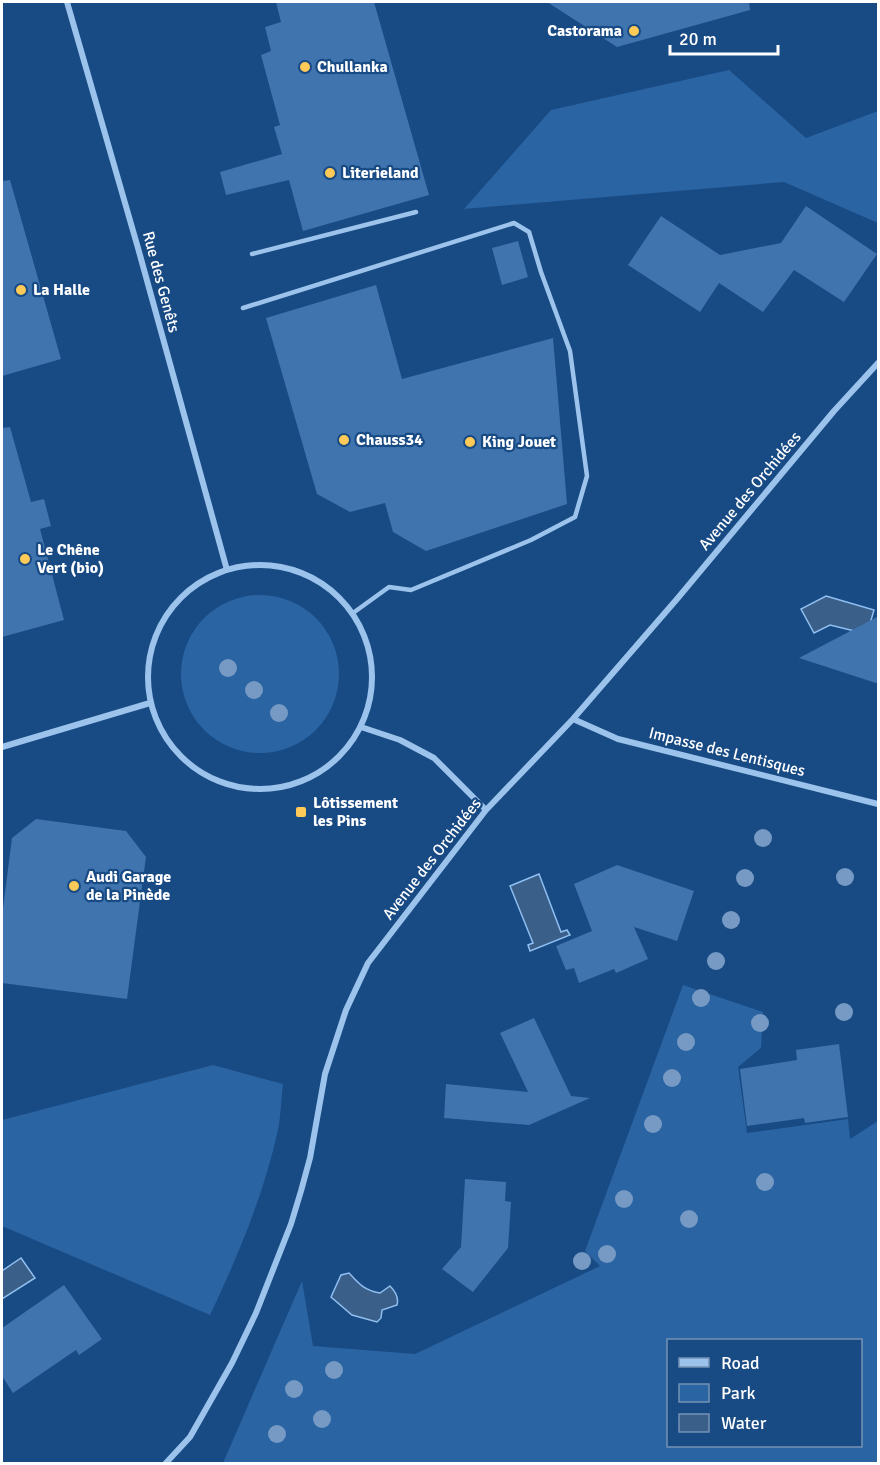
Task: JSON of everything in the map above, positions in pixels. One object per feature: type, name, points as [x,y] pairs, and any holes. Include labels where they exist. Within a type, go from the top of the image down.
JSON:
[{"type":"street","name":"Rue des Genêts","points":[[67,2],[141,258],[227,570]]},
{"type":"street","name":"Avenue des Orchidées","points":[[165,1464],[190,1437],[202,1418],[232,1363],[260,1302],[291,1224],[301,1191],[310,1158],[325,1074],[346,1010],[368,963],[486,810],[573,719],[834,411],[879,363]]},
{"type":"street","points":[[252,565],[279,566],[304,573],[327,586],[353,613],[358,619],[370,650],[373,676],[370,702],[361,727],[349,746],[333,763],[314,776],[293,785],[270,789],[247,789],[225,784],[204,775],[185,761],[170,744],[158,724],[150,703],[147,682],[149,661],[154,640],[162,622],[174,604],[189,590],[207,578],[227,570],[252,565]]},
{"type":"street","points":[[2,747],[150,703]]},
{"type":"street","name":"Impasse des Lentisques","points":[[573,719],[618,739],[879,804]]},
{"type":"street","points":[[361,727],[400,740],[434,758],[486,810]]},
{"type":"lane","points":[[252,254],[416,212]]},
{"type":"lane","points":[[243,308],[514,223],[529,232],[570,351],[587,476],[575,517],[531,540],[411,590],[389,587],[353,613]]},
{"type":"green space","points":[[729,70],[806,138],[878,111],[878,223],[784,182],[464,209],[551,110]]},
{"type":"green space","points":[[260,595],[275,596],[290,601],[304,608],[316,618],[326,630],[333,644],[338,659],[338,689],[333,704],[326,718],[316,730],[304,740],[290,747],[275,752],[260,753],[245,752],[230,747],[216,740],[204,730],[194,718],[187,704],[182,689],[181,674],[182,659],[187,644],[194,630],[204,618],[216,608],[230,601],[245,596]]},
{"type":"green space","points":[[683,985],[763,1012],[761,1048],[738,1067],[747,1133],[848,1119],[850,1139],[878,1121],[878,1463],[223,1463],[302,1281],[313,1346],[415,1354],[600,1266],[585,1251]]},
{"type":"green space","points":[[213,1065],[283,1084],[278,1130],[258,1201],[210,1315],[2,1226],[2,1120]]},
{"type":"water","points":[[826,596],[874,610],[867,634],[830,625],[814,633],[801,609]]},
{"type":"water","points":[[539,874],[561,932],[567,930],[570,935],[530,951],[528,945],[533,943],[510,886]]},
{"type":"water","points":[[21,1258],[35,1278],[2,1299],[2,1271]]},
{"type":"water","points":[[349,1273],[362,1286],[374,1292],[380,1293],[390,1286],[396,1295],[397,1305],[382,1310],[381,1318],[377,1322],[352,1315],[331,1297],[341,1275]]},
{"type":"building","points":[[276,2],[374,2],[429,195],[303,231],[289,180],[226,195],[220,172],[282,154],[274,127],[280,125],[261,55],[271,51],[265,27],[281,22]]},
{"type":"building","name":"Castorama","points":[[547,2],[749,2],[750,10],[617,47]]},
{"type":"building","name":"La Halle","points":[[10,180],[61,359],[2,376],[2,181]]},
{"type":"building","points":[[806,206],[877,254],[844,302],[794,270],[763,312],[719,283],[700,312],[628,265],[661,216],[720,255],[781,243]]},
{"type":"building","points":[[518,241],[528,277],[502,285],[492,248]]},
{"type":"building","points":[[376,285],[402,379],[553,338],[567,504],[426,551],[393,532],[385,503],[350,512],[317,494],[266,318]]},
{"type":"building","name":"Le Chêne Vert (bio)","points":[[10,427],[31,502],[44,499],[51,526],[40,529],[64,620],[2,637],[2,428]]},
{"type":"building","points":[[879,616],[879,684],[799,658]]},
{"type":"building","name":"Audi Garage de la Pinède","points":[[36,819],[126,831],[146,857],[127,999],[2,983],[2,916],[12,838]]},
{"type":"building","points":[[617,865],[694,891],[677,941],[634,927],[648,959],[616,973],[614,969],[579,983],[574,968],[566,970],[556,946],[592,931],[574,884]]},
{"type":"building","points":[[534,1018],[571,1096],[590,1098],[529,1125],[444,1118],[446,1084],[528,1092],[500,1033]]},
{"type":"building","points":[[839,1044],[848,1117],[805,1123],[804,1118],[747,1126],[740,1069],[797,1060],[796,1050]]},
{"type":"building","points":[[465,1179],[506,1182],[505,1201],[511,1202],[508,1248],[473,1292],[442,1269],[461,1247]]},
{"type":"building","points":[[64,1285],[102,1339],[79,1355],[76,1350],[13,1393],[2,1376],[2,1328]]},
{"type":"place","name":"Castorama","points":[[634,31]]},
{"type":"place","name":"Chullanka","points":[[305,67]]},
{"type":"place","name":"Literieland","points":[[330,173]]},
{"type":"place","name":"La Halle","points":[[21,290]]},
{"type":"place","name":"Chauss34","points":[[344,440]]},
{"type":"place","name":"King Jouet","points":[[470,442]]},
{"type":"place","name":"Le Chêne Vert (bio)","points":[[25,559]]},
{"type":"place","name":"Lôtissement les Pins","points":[[301,812]]},
{"type":"place","name":"Audi Garage de la Pinède","points":[[74,886]]}]
